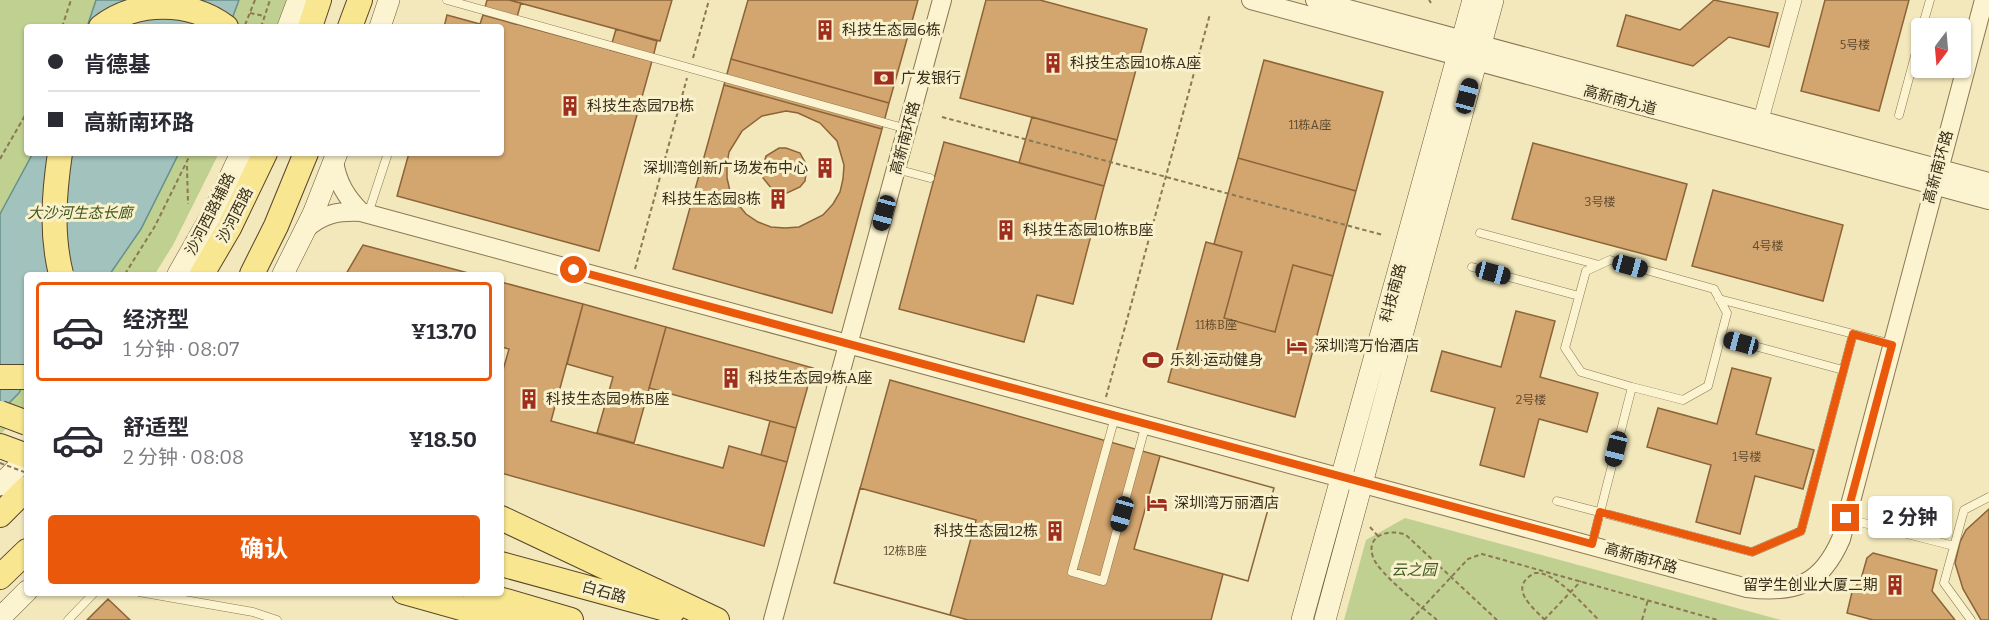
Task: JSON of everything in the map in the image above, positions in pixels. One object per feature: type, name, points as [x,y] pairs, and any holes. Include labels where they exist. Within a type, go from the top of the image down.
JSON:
[{"type":"main road","points":[[289,24],[298,0]]},
{"type":"main road","points":[[311,24],[319,0]]},
{"type":"main road","points":[[351,24],[360,0]]},
{"type":"main road","points":[[381,24],[389,0]]},
{"type":"main road","name":"科技南路","points":[[1325,620],[1362,482],[1470,50],[1473,0]]},
{"type":"main road","name":"科技南路","points":[[1302,620],[1342,476],[1470,50],[1493,0]]},
{"type":"main road","points":[[105,24],[114,16],[134,7],[168,2],[182,4],[205,13],[222,24]]},
{"type":"main road","points":[[60,156],[54,217],[56,250],[61,272]]},
{"type":"main road","name":"沙河西路辅路","points":[[179,272],[214,209],[240,156]]},
{"type":"main road","name":"沙河西路","points":[[203,272],[229,228],[264,156]]},
{"type":"main road","points":[[256,266],[284,208],[305,156]]},
{"type":"main road","points":[[256,266],[331,156]]},
{"type":"main road","points":[[284,272],[305,230],[331,156]]},
{"type":"main road","points":[[0,377],[24,377]]},
{"type":"main road","points":[[0,413],[24,422]]},
{"type":"main road","points":[[0,446],[24,456]]},
{"type":"main road","points":[[0,485],[24,460]]},
{"type":"main road","points":[[0,516],[24,491]]},
{"type":"main road","points":[[504,519],[717,620]]},
{"type":"main road","points":[[504,534],[582,555]]},
{"type":"main road","points":[[0,577],[24,554]]},
{"type":"main road","name":"白石路","points":[[504,565],[707,620]]},
{"type":"main road","points":[[0,618],[24,594]]},
{"type":"main road","points":[[418,596],[479,613],[525,620]]},
{"type":"main road","points":[[487,596],[571,620]]},
{"type":"street","name":"高新南环路","points":[[773,620],[942,0]]},
{"type":"street","name":"高新南九道","points":[[1251,0],[1470,50],[1936,176],[1989,182]]},
{"type":"street","name":"高新南九道","points":[[1315,0],[1470,50]]},
{"type":"street","points":[[1758,128],[1794,0]]},
{"type":"street","name":"高新南环路","points":[[848,345],[1342,476],[1747,588],[1770,591],[1788,589],[1808,582],[1822,572],[1833,557],[1846,518],[1983,0]]},
{"type":"street","points":[[331,156],[339,183],[347,197],[364,213]]},
{"type":"street","name":"高新南九道","points":[[1936,176],[1989,200]]},
{"type":"street","points":[[305,230],[323,216],[335,213],[364,213],[848,345]]},
{"type":"lane","points":[[447,0],[907,129]]},
{"type":"lane","points":[[1925,18],[1929,0]]},
{"type":"lane","points":[[1899,115],[1911,70]]},
{"type":"lane","points":[[364,213],[387,156]]},
{"type":"lane","points":[[896,169],[930,178]]},
{"type":"lane","points":[[1480,233],[1599,265]]},
{"type":"lane","points":[[1610,260],[1714,289],[1727,313],[1708,386],[1683,400],[1581,372],[1565,348],[1586,271],[1599,265],[1610,260]]},
{"type":"lane","points":[[1472,267],[1579,296]]},
{"type":"lane","points":[[1719,298],[1892,345]]},
{"type":"lane","points":[[1557,501],[1752,552],[1801,531],[1853,334]]},
{"type":"lane","points":[[1721,337],[1844,370]]},
{"type":"lane","points":[[1592,544],[1632,387]]},
{"type":"lane","points":[[1115,416],[1072,573],[1103,581],[1146,424]]},
{"type":"lane","points":[[1971,620],[1944,583],[1964,510],[1989,497]]},
{"type":"lane","points":[[1846,518],[1954,546]]},
{"type":"lane","points":[[68,620],[91,596]]},
{"type":"lane","points":[[162,596],[253,612],[277,620]]},
{"type":"path","points":[[63,24],[71,0]]},
{"type":"path","points":[[245,24],[255,0]]},
{"type":"path","points":[[262,24],[270,0]]},
{"type":"path","points":[[634,272],[709,0]]},
{"type":"path","points":[[250,13],[264,16]]},
{"type":"path","points":[[1106,397],[1210,14]]},
{"type":"path","points":[[0,159],[24,117]]},
{"type":"path","points":[[942,117],[1383,235]]},
{"type":"path","points":[[126,272],[155,226],[190,156]]},
{"type":"path","points":[[187,163],[188,204]]},
{"type":"path","points":[[0,463],[24,472]]},
{"type":"path","points":[[1367,524],[1378,536]]},
{"type":"path","points":[[1437,620],[1373,559],[1372,547],[1378,536],[1390,531],[1406,535],[1497,620]]},
{"type":"path","points":[[1411,620],[1468,560],[1482,554],[1718,620]]},
{"type":"path","points":[[1581,581],[1570,593],[1544,620],[1527,603],[1522,592],[1529,576],[1535,573],[1546,573],[1556,579],[1570,593],[1599,620]]},
{"type":"path","points":[[1642,620],[1648,600]]},
{"type":"green space","name":"大沙河生态长廊","points":[[0,0],[287,0],[278,24],[24,24],[24,156],[218,156],[173,245],[156,272],[24,272],[24,409],[0,435]]},
{"type":"green space","name":"云之园","points":[[1405,518],[1781,620],[1344,620],[1366,540]]},
{"type":"water","points":[[96,0],[239,0],[230,24],[88,24]]},
{"type":"water","name":"大沙河生态长廊","points":[[31,156],[178,156],[141,229],[111,272],[24,272],[24,382],[19,393],[0,412],[0,214]]},
{"type":"building","points":[[487,0],[509,0],[521,3],[515,24],[483,15]]},
{"type":"building","points":[[509,0],[672,0],[660,41]]},
{"type":"building","name":"科技生态园6栋","points":[[748,0],[918,0],[889,103],[731,59]]},
{"type":"building","name":"科技生态园10栋A座","points":[[986,0],[1040,0],[1147,29],[1117,140],[960,98]]},
{"type":"building","points":[[1714,0],[1778,13],[1769,47],[1729,37],[1693,66],[1617,46],[1626,15],[1680,30]]},
{"type":"building","points":[[1825,0],[1909,0],[1879,111],[1801,91]]},
{"type":"building","name":"科技生态园7B栋","points":[[447,15],[480,24],[445,24]]},
{"type":"building","name":"科技生态园7B栋","points":[[483,15],[652,61],[599,251],[397,196],[408,156],[504,156],[504,24],[480,24]]},
{"type":"building","points":[[616,29],[657,41],[652,61],[610,50]]},
{"type":"building","points":[[731,59],[889,103],[882,129],[724,85]]},
{"type":"building","points":[[1264,60],[1383,92],[1356,191],[1238,158]]},
{"type":"building","name":"科技生态园8栋","points":[[724,85],[882,129],[832,313],[673,269]]},
{"type":"building","name":"深圳湾创新广场发布中心","points":[[786,111],[798,113],[820,123],[837,141],[844,165],[840,192],[823,215],[799,227],[771,227],[758,222],[746,214],[730,191],[727,178],[729,152],[742,131],[762,116]],"holes":[[[779,148],[800,153],[807,166],[805,181],[800,187],[787,193],[772,189],[763,178],[762,170],[766,156]]]},
{"type":"building","points":[[1032,117],[1117,140],[1104,186],[1019,163]]},
{"type":"building","name":"科技生态园10栋B座","points":[[944,142],[1104,186],[1073,304],[1037,295],[1024,342],[899,309]]},
{"type":"building","points":[[1533,143],[1687,184],[1666,260],[1512,219]]},
{"type":"building","points":[[1238,158],[1356,191],[1333,276],[1293,265],[1275,332],[1224,318],[1242,252],[1214,244]]},
{"type":"building","points":[[1713,190],[1843,225],[1823,301],[1692,266]]},
{"type":"building","points":[[1206,242],[1242,252],[1224,318],[1275,332],[1293,265],[1333,276],[1295,417],[1168,382]]},
{"type":"building","points":[[363,245],[464,272],[347,272]]},
{"type":"building","name":"科技生态园9栋B座","points":[[504,283],[583,304],[551,421],[723,468],[729,446],[787,462],[764,546],[504,474],[504,366],[509,349],[504,348]]},
{"type":"building","points":[[583,304],[666,327],[634,443],[597,433],[613,377],[567,364]]},
{"type":"building","points":[[1516,311],[1555,321],[1540,377],[1598,393],[1587,432],[1539,419],[1524,477],[1480,465],[1495,408],[1431,391],[1442,351],[1501,367]]},
{"type":"building","name":"科技生态园9栋A座","points":[[666,327],[813,368],[796,428],[649,388]]},
{"type":"building","points":[[1732,368],[1771,378],[1756,434],[1814,450],[1803,489],[1755,476],[1740,534],[1696,522],[1711,465],[1647,447],[1658,408],[1717,424]]},
{"type":"building","name":"科技生态园12栋","points":[[890,380],[1274,488],[1248,581],[1223,574],[1211,620],[968,620],[834,583]]},
{"type":"building","points":[[770,421],[796,428],[787,462],[761,455]]},
{"type":"building","points":[[1160,456],[1274,488],[1248,581],[1134,549]]},
{"type":"building","points":[[860,488],[976,520],[950,615],[834,583]]},
{"type":"building","points":[[1989,509],[1989,620],[1981,620],[1963,589],[1955,563],[1960,542],[1966,530]]},
{"type":"building","name":"留学生创业大厦二期","points":[[1873,553],[1937,570],[1932,591],[1955,620],[1873,620],[1847,613],[1852,592],[1861,579],[1867,558]]},
{"type":"building","points":[[108,599],[130,620],[87,620]]},
{"type":"place","name":"科技生态园6栋","points":[[825,30]]},
{"type":"place","name":"科技生态园10栋A座","points":[[1053,63]]},
{"type":"place","name":"广发银行","points":[[884,78]]},
{"type":"place","name":"科技生态园7B栋","points":[[570,106]]},
{"type":"place","name":"深圳湾创新广场发布中心","points":[[825,168]]},
{"type":"place","name":"科技生态园8栋","points":[[778,199]]},
{"type":"place","name":"科技生态园10栋B座","points":[[1006,230]]},
{"type":"place","name":"深圳湾万怡酒店","points":[[1297,346]]},
{"type":"place","name":"乐刻·运动健身","points":[[1153,360]]},
{"type":"place","name":"科技生态园9栋A座","points":[[731,378]]},
{"type":"place","name":"科技生态园9栋B座","points":[[529,399]]},
{"type":"place","name":"深圳湾万丽酒店","points":[[1157,503]]},
{"type":"place","name":"科技生态园12栋","points":[[1055,531]]},
{"type":"place","name":"留学生创业大厦二期","points":[[1895,585]]},
{"type":"route","points":[[574,270],[1592,544],[1600,512],[1752,552],[1801,531],[1853,334],[1892,345],[1846,518]]}]
